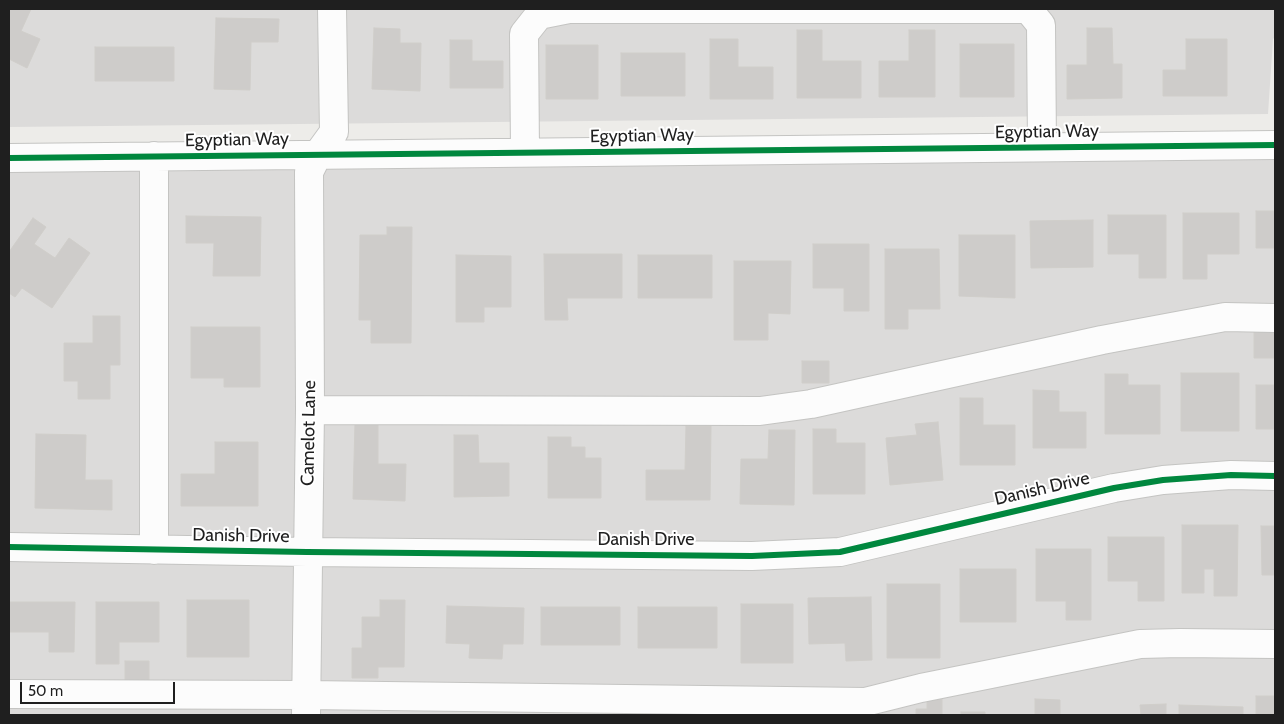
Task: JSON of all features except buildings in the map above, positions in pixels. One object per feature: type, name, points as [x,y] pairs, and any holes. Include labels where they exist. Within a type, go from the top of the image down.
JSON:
[{"type":"street","name":"Camelot Lane","points":[[306,705],[310,410],[309,172],[318,154],[334,132],[332,9]]},
{"type":"street","points":[[525,152],[524,34],[539,16],[569,9],[1028,9],[1041,25],[1042,147]]},
{"type":"street","name":"Egyptian Way","points":[[9,158],[1275,145]]},
{"type":"street","points":[[154,156],[154,550]]},
{"type":"street","points":[[310,410],[760,412],[811,404],[1102,340],[1225,317],[1275,318]]},
{"type":"street","name":"Danish Drive","points":[[9,548],[752,556],[840,552],[1114,488],[1163,480],[1231,475],[1275,476]]},
{"type":"street","points":[[9,694],[306,705],[865,702],[921,688],[1140,644],[1275,644]]},
{"type":"shaded area","points":[[9,9],[1275,9],[1275,37],[1273,39],[1268,114],[9,127]]},
{"type":"shaded area","points":[[781,158],[1275,160],[1275,715],[9,715],[9,171]]},
{"type":"cycle path","points":[[9,158],[1275,145]]},
{"type":"cycle path","points":[[9,547],[752,556],[840,552],[1114,488],[1163,480],[1231,475],[1275,476]]}]
